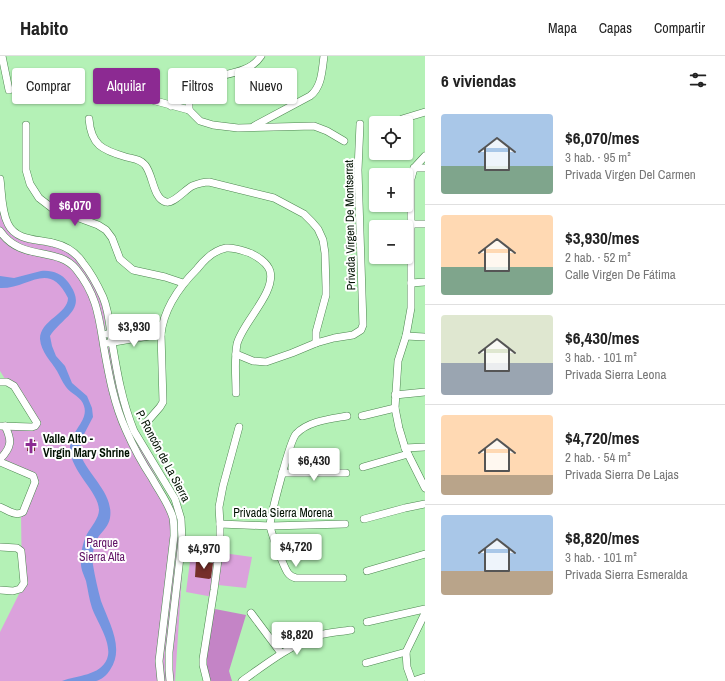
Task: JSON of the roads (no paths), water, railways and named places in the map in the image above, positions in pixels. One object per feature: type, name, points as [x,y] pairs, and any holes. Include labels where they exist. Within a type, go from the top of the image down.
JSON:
[{"type":"street","points":[[2,56],[9,90]]},
{"type":"street","points":[[227,74],[246,69],[258,62],[261,56]]},
{"type":"street","points":[[252,127],[315,92],[319,81],[324,56]]},
{"type":"street","points":[[160,103],[189,110],[200,121],[213,125],[238,128],[314,126],[327,131],[344,141]]},
{"type":"street","points":[[189,104],[189,110]]},
{"type":"street","points":[[412,116],[425,112]]},
{"type":"street","points":[[89,119],[92,136],[97,145],[105,150],[136,160],[145,165],[160,199],[164,201],[172,201],[191,187],[203,182],[209,182],[274,198],[295,208],[312,222],[323,240],[325,253],[326,295],[318,324],[316,343],[292,354],[266,362],[254,361],[236,354]]},
{"type":"street","name":"Privada Virgen De Montserrat","points":[[316,343],[356,334],[362,330],[358,170],[360,124]]},
{"type":"street","points":[[26,125],[26,170],[30,184],[39,198],[52,208],[98,225],[106,230],[112,238],[120,258],[132,270],[165,277],[183,283]]},
{"type":"street","points":[[412,220],[410,188],[414,168],[425,156]]},
{"type":"street","points":[[414,168],[425,168]]},
{"type":"street","name":"P. Roncón de La Sierra","points":[[0,179],[4,211],[9,227],[21,236],[60,245],[78,256],[103,298],[121,391],[134,431],[178,506],[182,528],[169,652],[170,681]]},
{"type":"street","points":[[413,224],[425,224]]},
{"type":"street","name":"P. Roncón de La Sierra","points":[[0,231],[6,240],[16,246],[28,251],[56,257],[75,267],[84,280],[95,301],[99,314],[111,384],[121,418],[131,441],[168,506],[173,519],[173,541],[159,661],[160,681]]},
{"type":"street","points":[[146,423],[163,402],[161,334],[162,325],[172,302],[183,283],[205,260],[226,248],[240,250],[257,256],[263,260],[270,271],[269,285],[264,299],[243,330],[237,345],[236,393]]},
{"type":"street","points":[[411,264],[411,308],[406,336],[398,361],[395,408],[399,428],[407,451],[425,488]]},
{"type":"street","points":[[411,283],[425,282]]},
{"type":"street","points":[[102,335],[162,325]]},
{"type":"street","points":[[103,343],[161,334]]},
{"type":"street","points":[[406,336],[425,337]]},
{"type":"street","points":[[0,507],[17,515],[23,512],[35,482],[35,477],[0,460],[9,448],[10,441],[2,426],[32,427],[35,426],[37,421],[17,389],[4,382]]},
{"type":"street","points":[[395,394],[425,392]]},
{"type":"street","points":[[362,416],[395,408]]},
{"type":"street","points":[[343,578],[296,578],[290,576],[270,526],[282,473],[290,445],[295,434],[320,422],[347,416]]},
{"type":"street","points":[[208,681],[203,665],[203,659],[218,568],[220,524],[218,507],[239,426]]},
{"type":"street","points":[[363,467],[407,451],[425,447]]},
{"type":"street","points":[[282,473],[346,473]]},
{"type":"street","points":[[154,483],[162,478]]},
{"type":"street","points":[[364,519],[425,504]]},
{"type":"street","name":"Privada Sierra Morena","points":[[220,524],[270,526],[345,524]]},
{"type":"street","points":[[0,547],[19,548],[21,551],[24,583],[20,589],[13,591],[0,590]]},
{"type":"street","points":[[367,571],[425,554]]},
{"type":"street","points":[[367,622],[425,609]]},
{"type":"street","points":[[250,613],[281,653]]},
{"type":"street","points":[[425,613],[406,652],[407,667],[413,681],[425,676]]},
{"type":"street","points":[[242,681],[281,653],[317,636],[351,630]]},
{"type":"street","points":[[366,663],[406,652]]},
{"type":"water","points":[[41,271],[49,271],[59,274],[68,282],[74,292],[76,299],[72,312],[50,336],[56,356],[65,366],[72,383],[87,396],[92,408],[93,417],[82,438],[80,450],[81,456],[105,493],[110,509],[110,518],[106,528],[95,543],[93,550],[93,565],[101,601],[114,636],[116,653],[114,662],[109,672],[96,681],[62,681],[88,674],[99,669],[104,665],[108,653],[104,633],[92,608],[81,566],[81,553],[84,541],[99,513],[98,503],[71,457],[71,442],[84,416],[84,406],[81,400],[65,385],[44,352],[40,339],[41,332],[44,327],[64,308],[67,304],[68,298],[61,286],[53,280],[46,278],[0,288],[0,276],[14,278]]},
{"type":"place","name":"Valle Alto - Virgin Mary Shrine","points":[[31,446]]},
{"type":"park label","name":"Parque Sierra Alta","points":[[102,550]]}]
